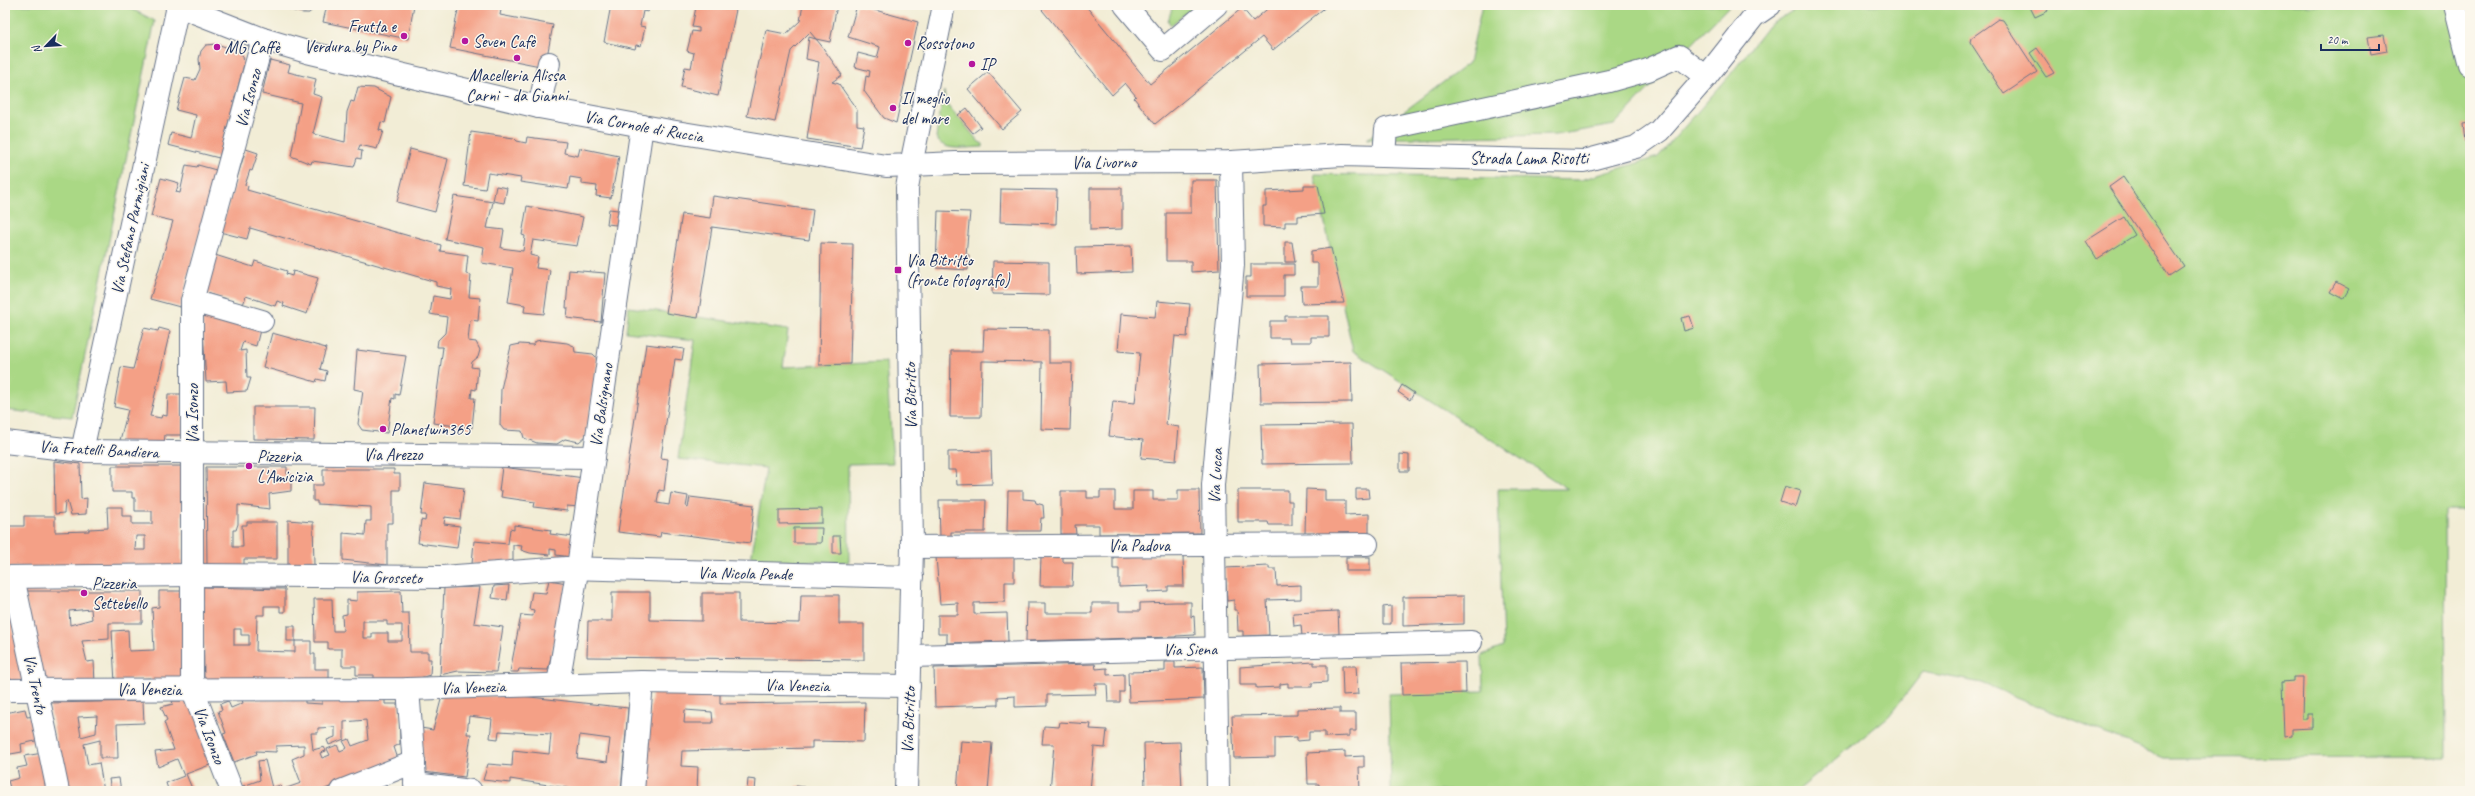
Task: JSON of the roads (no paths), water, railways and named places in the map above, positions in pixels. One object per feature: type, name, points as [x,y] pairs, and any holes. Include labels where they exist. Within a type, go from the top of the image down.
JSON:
[{"type":"street","name":"Via Bitritto","points":[[906,791],[912,577],[907,188],[910,165],[944,5]]},
{"type":"street","points":[[1125,5],[1163,50],[1216,5]]},
{"type":"street","name":"Strada Lama Risotti","points":[[1296,158],[1384,156],[1584,161],[1636,147],[1659,131],[1706,77],[1754,16],[1770,5]]},
{"type":"street","points":[[2455,5],[2470,65]]},
{"type":"street","name":"Via Cornole di Ruccia","points":[[177,6],[263,39],[328,57],[539,107],[874,165],[910,165]]},
{"type":"street","name":"Via Stefano Parmigiani","points":[[82,451],[177,6]]},
{"type":"street","name":"Via Isonzo","points":[[232,791],[192,688],[192,301],[263,39]]},
{"type":"street","points":[[1384,156],[1386,129],[1609,81],[1648,70],[1679,56],[1706,77]]},
{"type":"street","points":[[539,107],[549,63]]},
{"type":"street","name":"Via Balsignano","points":[[558,684],[578,569],[642,126]]},
{"type":"street","name":"Via Livorno","points":[[910,165],[956,162],[1231,162],[1296,158]]},
{"type":"street","name":"Via Lucca","points":[[1218,791],[1213,485],[1233,265],[1231,162]]},
{"type":"street","points":[[192,301],[262,321]]},
{"type":"street","name":"Via Fratelli Bandiera","points":[[5,442],[82,451],[192,453]]},
{"type":"street","name":"Via Arezzo","points":[[192,453],[485,454],[594,457]]},
{"type":"street","name":"Via Padova","points":[[912,546],[1367,544]]},
{"type":"street","name":"Via Grosseto","points":[[9,577],[193,575],[442,577],[578,569]]},
{"type":"street","name":"Via Nicola Pende","points":[[578,569],[912,577]]},
{"type":"street","name":"Via Trento","points":[[9,577],[37,690],[58,791]]},
{"type":"street","name":"Via Siena","points":[[910,656],[1471,642]]},
{"type":"street","points":[[632,791],[642,682]]},
{"type":"street","name":"Via Venezia","points":[[5,690],[192,688],[408,689],[642,682],[909,686]]},
{"type":"street","points":[[408,689],[416,788],[471,791]]},
{"type":"street","points":[[341,791],[414,762]]},
{"type":"place","name":"Frutta e Verdura by Pino","points":[[404,36]]},
{"type":"place","name":"Seven Cafè","points":[[465,41]]},
{"type":"place","name":"Rossotono","points":[[908,43]]},
{"type":"place","name":"MG Caffè","points":[[217,47]]},
{"type":"place","name":"Macelleria Alissa Carni - da Gianni","points":[[517,58]]},
{"type":"place","name":"IP","points":[[972,64]]},
{"type":"place","name":"Il meglio del mare","points":[[893,108]]},
{"type":"place","name":"Via Bitritto (fronte fotografo)","points":[[898,270]]},
{"type":"place","name":"Planetwin365","points":[[383,429]]},
{"type":"place","name":"Pizzeria L'Amicizia","points":[[249,466]]},
{"type":"place","name":"Pizzeria Settebello","points":[[84,593]]}]
